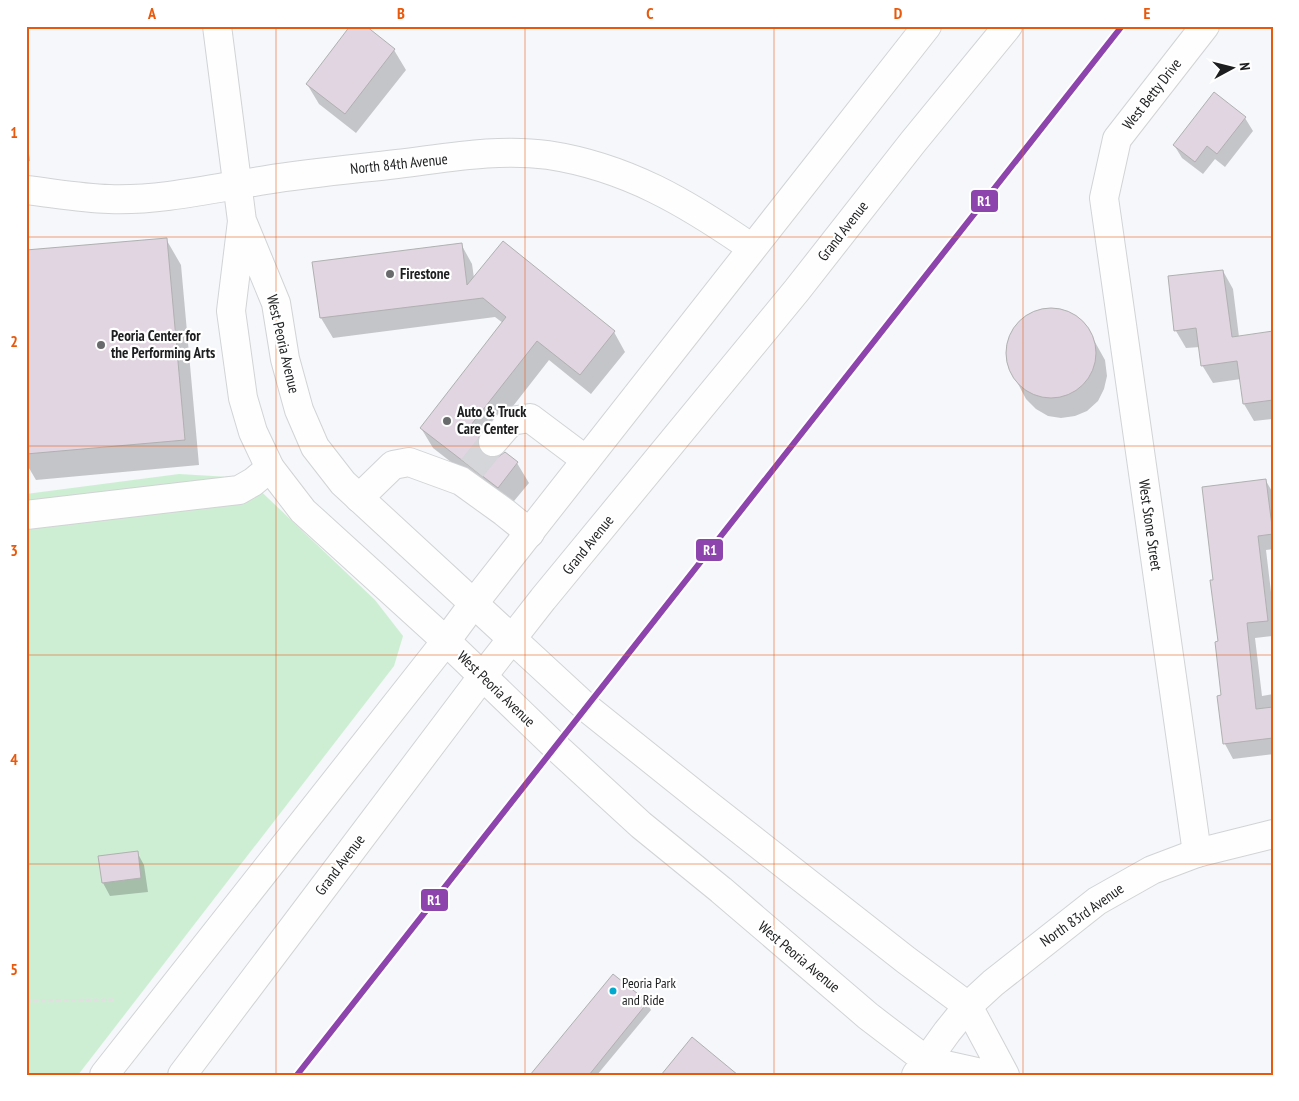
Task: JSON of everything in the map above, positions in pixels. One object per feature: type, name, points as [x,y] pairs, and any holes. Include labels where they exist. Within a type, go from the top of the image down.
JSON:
[{"type":"main road","name":"West Peoria Avenue","points":[[217,26],[242,221],[276,304],[284,359],[299,410],[315,447],[343,483],[595,714],[906,960],[968,1006]]},
{"type":"main road","points":[[104,1075],[928,26]]},
{"type":"main road","name":"Grand Avenue","points":[[182,1075],[543,599],[797,290],[913,142],[1008,26]]},
{"type":"main road","name":"West Betty Drive","points":[[1104,198],[1117,139],[1205,26]]},
{"type":"main road","name":"North 84th Avenue","points":[[26,190],[109,199],[170,195],[288,177],[496,153],[547,155],[582,162],[626,175],[661,191],[710,218],[752,248]]},
{"type":"main road","name":"West Stone Street","points":[[1104,198],[1197,853]]},
{"type":"main road","name":"West Peoria Avenue","points":[[242,221],[231,311],[243,398],[253,432],[270,468],[303,511],[446,641],[641,825],[721,890],[868,1016],[921,1068]]},
{"type":"main road","points":[[494,442],[511,421],[530,418],[586,460]]},
{"type":"main road","points":[[359,498],[393,465],[409,462],[466,475],[504,512],[530,533]]},
{"type":"main road","points":[[26,515],[239,490],[253,482],[270,468]]},
{"type":"main road","name":"North 83rd Avenue","points":[[921,1068],[968,1006],[1000,977],[1097,900],[1152,870],[1197,853],[1273,834]]},
{"type":"main road","points":[[968,1006],[1006,1075]]},
{"type":"main road","points":[[921,1068],[990,1075]]},
{"type":"path","points":[[26,1001],[116,1000]]},
{"type":"green space","points":[[179,474],[247,478],[375,600],[403,636],[394,666],[78,1075],[26,1075],[26,494]]},
{"type":"building","points":[[350,26],[366,26],[395,49],[345,114],[306,84]]},
{"type":"building","points":[[1214,92],[1246,117],[1217,154],[1207,146],[1195,162],[1173,145]]},
{"type":"building","name":"Peoria Center for the Performing Arts","points":[[167,238],[185,440],[26,454],[26,250]]},
{"type":"building","points":[[503,241],[615,331],[580,375],[537,341],[471,425],[481,432],[478,447],[483,454],[498,457],[505,452],[518,462],[498,488],[420,428],[506,317],[483,298],[320,318],[312,262],[462,243],[467,285]]},
{"type":"building","points":[[1223,270],[1232,337],[1273,331],[1273,400],[1243,404],[1237,361],[1201,366],[1196,328],[1174,331],[1168,276]]},
{"type":"building","points":[[1051,308],[1068,311],[1083,321],[1093,336],[1096,353],[1093,370],[1083,385],[1068,395],[1051,398],[1034,395],[1019,385],[1009,370],[1006,353],[1009,336],[1019,321],[1034,311]]},
{"type":"building","points":[[1266,479],[1273,534],[1258,536],[1268,621],[1247,623],[1256,709],[1273,707],[1273,738],[1223,744],[1217,696],[1221,695],[1215,642],[1218,641],[1210,580],[1213,580],[1202,487]]},
{"type":"building","points":[[138,851],[141,878],[102,883],[98,856]]},
{"type":"building","points":[[613,974],[648,1002],[589,1075],[530,1075]]},
{"type":"building","points":[[692,1037],[738,1075],[661,1075]]},
{"type":"tunnel","points":[[472,468],[493,442]]},
{"type":"transit line","name":"R1","points":[[297,1075],[1122,26]]},
{"type":"place","name":"Firestone","points":[[390,274]]},
{"type":"place","name":"Peoria Center for the Performing Arts","points":[[101,345]]},
{"type":"place","name":"Auto & Truck Care Center","points":[[447,421]]},
{"type":"place","name":"Peoria Park and Ride","points":[[613,991]]}]
